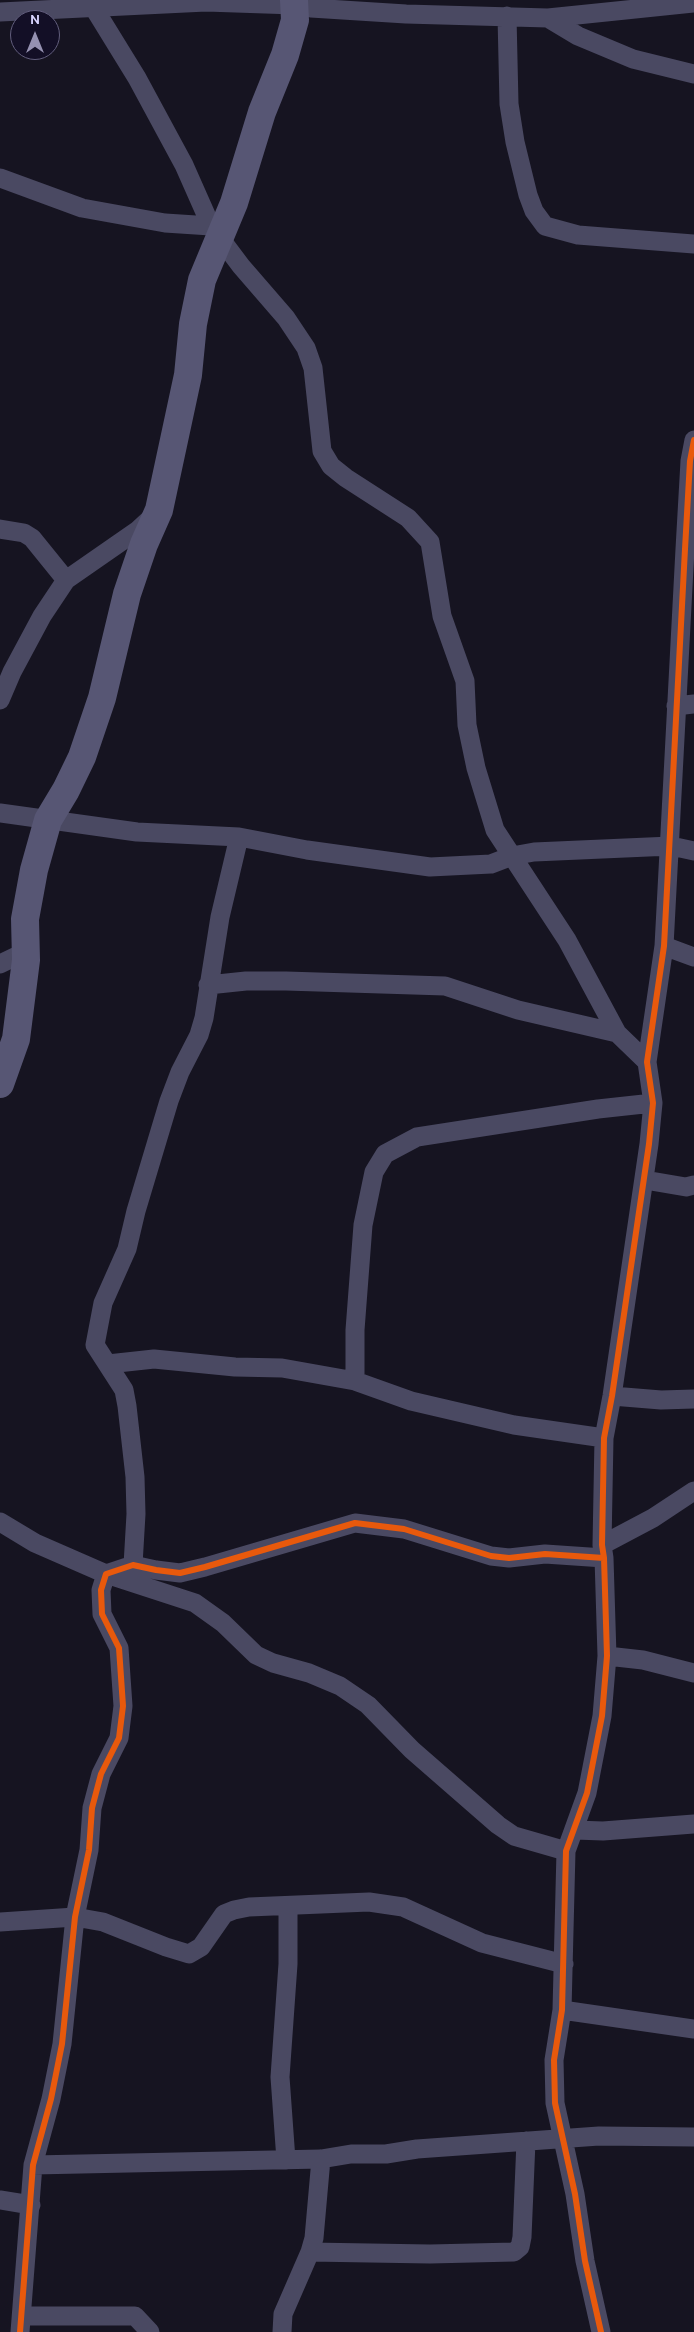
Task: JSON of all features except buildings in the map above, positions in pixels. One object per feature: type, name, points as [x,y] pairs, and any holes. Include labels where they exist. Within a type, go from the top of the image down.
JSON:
[{"type":"street","points":[[548,18],[569,8],[694,2]]},
{"type":"street","points":[[0,1084],[16,1039],[25,952],[25,918],[34,870],[48,820],[66,790],[82,757],[102,698],[127,594],[144,544],[159,510],[188,375],[193,324],[202,280],[216,232],[253,146],[262,112],[285,54],[295,20],[303,3]]},
{"type":"street","points":[[0,12],[91,4],[303,3],[406,14],[548,18],[578,36],[633,59],[694,74]]},
{"type":"street","points":[[91,4],[137,78],[184,165],[216,232],[241,266],[286,318],[306,348],[313,368],[322,451],[331,466],[346,478],[408,518],[430,542],[442,616],[465,681],[467,725],[476,768],[495,830],[567,940],[617,1033],[647,1062]]},
{"type":"street","points":[[507,16],[509,104],[515,142],[528,195],[534,211],[545,226],[578,235],[694,244]]},
{"type":"street","points":[[0,178],[82,208],[216,232]]},
{"type":"street","points":[[601,2332],[585,2261],[575,2194],[562,2139],[556,2103],[554,2060],[562,2010],[566,1851],[587,1793],[602,1716],[607,1656],[603,1551],[604,1438],[645,1180],[653,1103],[647,1062],[664,946],[671,846],[685,705],[681,658],[689,550],[694,440]]},
{"type":"street","points":[[0,700],[6,667],[66,580],[138,530],[159,510]]},
{"type":"street","points":[[0,529],[24,533],[32,538],[66,580]]},
{"type":"street","points":[[0,813],[137,832],[239,837],[298,848],[430,867],[491,864],[512,856],[534,852],[671,846],[694,851]]},
{"type":"street","points":[[133,1565],[136,1487],[127,1406],[124,1390],[95,1345],[102,1303],[127,1250],[136,1211],[177,1079],[199,1035],[220,917],[239,837]]},
{"type":"street","points":[[664,946],[694,957]]},
{"type":"street","points":[[0,964],[25,952]]},
{"type":"street","points":[[208,985],[246,981],[286,981],[445,986],[518,1010],[617,1033]]},
{"type":"street","points":[[355,1381],[355,1330],[362,1225],[374,1172],[385,1154],[417,1137],[598,1109],[653,1103]]},
{"type":"street","points":[[645,1180],[691,1189]]},
{"type":"street","points":[[108,1364],[154,1359],[282,1368],[355,1381],[411,1401],[514,1425],[604,1438]]},
{"type":"street","points":[[612,1396],[661,1400],[694,1399]]},
{"type":"street","points":[[106,1574],[133,1565],[180,1573],[355,1523],[404,1530],[491,1556],[509,1558],[603,1551],[694,1491]]},
{"type":"street","points":[[0,1522],[35,1543],[106,1574],[195,1603],[223,1623],[256,1655],[340,1686],[368,1705],[412,1750],[498,1825],[514,1836],[566,1851]]},
{"type":"street","points":[[106,1574],[101,1590],[102,1614],[119,1648],[123,1706],[119,1738],[101,1774],[92,1808],[89,1850],[75,1917],[62,2044],[51,2099],[33,2165],[22,2324],[135,2316],[150,2332]]},
{"type":"street","points":[[607,1656],[643,1660],[694,1673]]},
{"type":"street","points":[[575,1830],[603,1831],[694,1824]]},
{"type":"street","points":[[0,1922],[75,1917],[103,1922],[166,1948],[189,1954],[201,1948],[224,1914],[234,1910],[369,1902],[403,1907],[482,1943],[564,1964]]},
{"type":"street","points":[[286,2160],[280,2077],[288,1964],[288,1906]]},
{"type":"street","points":[[562,2010],[694,2029]]},
{"type":"street","points":[[33,2165],[321,2159],[351,2154],[386,2154],[417,2149],[599,2136],[694,2137]]},
{"type":"street","points":[[310,2252],[430,2254],[514,2252],[520,2247],[522,2237],[526,2141]]},
{"type":"street","points":[[282,2332],[283,2314],[310,2252],[316,2220],[321,2159]]},
{"type":"street","points":[[0,2200],[31,2205]]},
{"type":"cycle path","points":[[601,2332],[585,2261],[575,2194],[555,2103],[554,2060],[562,2010],[566,1851],[587,1793],[602,1716],[607,1656],[602,1545],[604,1438],[612,1396],[649,1144],[653,1103],[647,1062],[664,946],[690,461],[694,440]]},
{"type":"cycle path","points":[[20,2332],[33,2165],[51,2099],[62,2044],[75,1917],[89,1850],[92,1808],[101,1774],[119,1738],[123,1706],[119,1648],[102,1614],[101,1590],[106,1574],[133,1565],[180,1573],[355,1523],[404,1529],[491,1556],[509,1558],[545,1554],[604,1558]]}]
